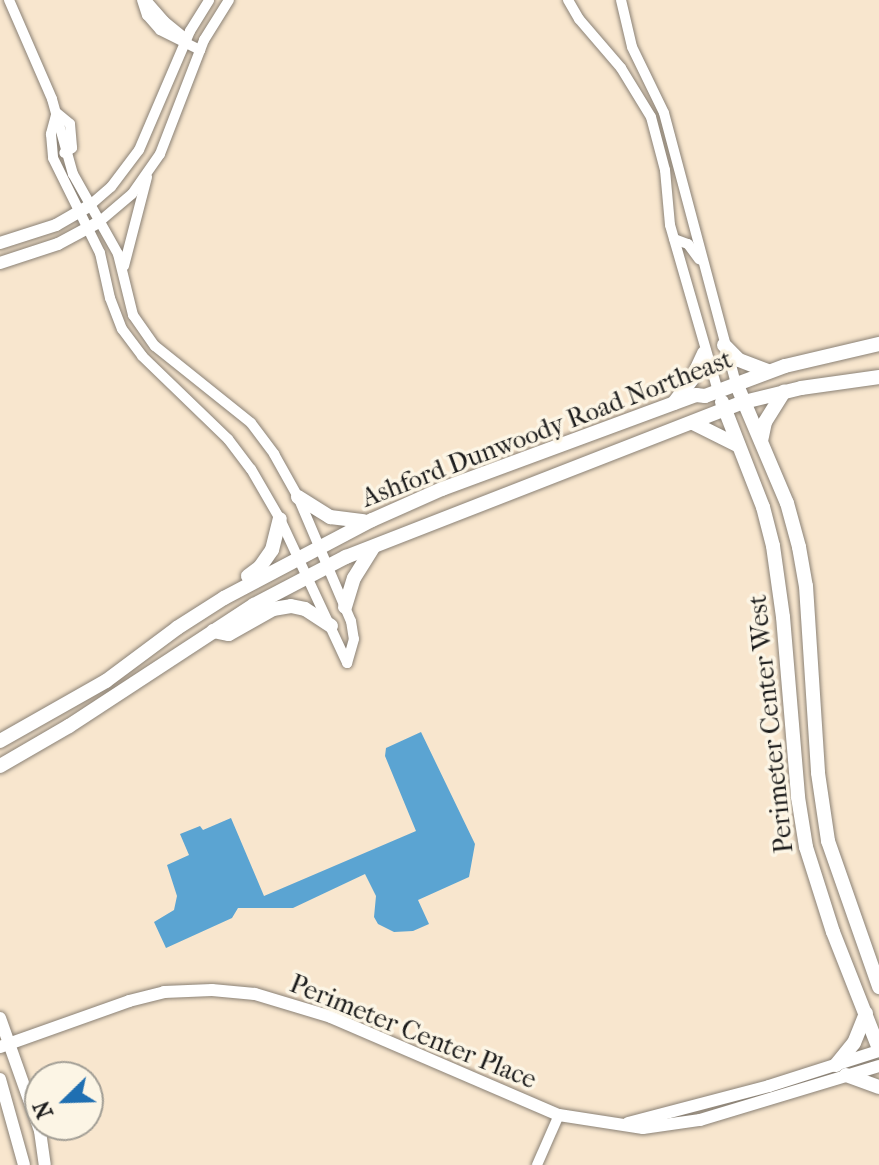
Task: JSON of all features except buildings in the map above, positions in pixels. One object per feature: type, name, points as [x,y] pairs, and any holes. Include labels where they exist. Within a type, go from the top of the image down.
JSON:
[{"type":"main road","name":"Ashford Dunwoody Road Northeast","points":[[0,741],[139,658],[201,612],[298,557],[372,520],[442,489],[768,371],[879,344]]},
{"type":"main road","points":[[724,345],[739,360],[768,371]]},
{"type":"main road","points":[[672,405],[687,388],[704,353]]},
{"type":"main road","name":"Ashford Dunwoody Road Northeast","points":[[0,766],[69,726],[213,631],[327,566],[744,402],[784,392],[879,377]]},
{"type":"main road","name":"Perimeter Center West","points":[[736,383],[787,503],[799,547],[811,646],[818,773],[828,841],[879,987]]},
{"type":"main road","name":"Perimeter Center West","points":[[718,391],[763,507],[773,546],[802,828],[833,932],[879,1050]]},
{"type":"main road","points":[[761,443],[765,422],[784,392]]},
{"type":"main road","points":[[693,423],[739,446]]},
{"type":"main road","points":[[298,497],[330,517],[354,523],[372,520]]},
{"type":"main road","points":[[139,658],[161,632],[187,611],[260,567],[272,550],[280,519]]},
{"type":"main road","points":[[345,607],[354,578],[373,547]]},
{"type":"main road","points":[[213,631],[229,634],[273,609],[291,606],[315,614],[331,626]]},
{"type":"main road","points":[[786,649],[811,646]]},
{"type":"main road","points":[[866,1013],[841,1070],[879,1087]]},
{"type":"street","points":[[9,0],[57,113],[64,153],[84,210]]},
{"type":"street","points":[[144,0],[186,41],[200,50]]},
{"type":"street","points":[[0,243],[56,225],[84,210],[111,187],[139,150],[186,41],[209,0]]},
{"type":"street","points":[[0,263],[48,248],[93,226],[125,201],[148,172],[169,135],[200,50],[229,0]]},
{"type":"street","points":[[568,0],[579,19],[616,62],[644,104],[654,127],[665,170],[667,210],[674,239],[704,353],[718,391]]},
{"type":"street","points":[[621,0],[632,47],[661,105],[736,383]]},
{"type":"street","points":[[616,62],[630,70],[670,136]]},
{"type":"street","points":[[57,113],[51,134],[53,158],[93,226],[118,254],[130,308],[150,341],[256,429],[298,497],[354,634],[347,663],[280,519],[255,476],[228,439],[142,356],[122,329],[110,298],[93,226]]},
{"type":"street","points":[[122,276],[148,172]]},
{"type":"street","points":[[674,239],[688,244],[707,275]]},
{"type":"street","name":"Perimeter Center Place","points":[[5,1045],[129,1001],[164,992],[212,990],[255,994],[331,1017],[559,1115],[625,1124],[841,1070],[879,1066]]},
{"type":"street","points":[[0,1018],[5,1045],[40,1131],[45,1165]]},
{"type":"street","name":"Perimeter Center Place","points":[[841,1070],[879,1050]]},
{"type":"street","points":[[0,1079],[24,1165]]},
{"type":"street","points":[[537,1165],[559,1115]]},
{"type":"water","points":[[421,732],[475,844],[469,877],[418,900],[429,924],[413,931],[394,932],[378,924],[374,917],[376,896],[365,874],[293,908],[238,908],[232,918],[166,948],[154,922],[174,910],[177,896],[167,865],[189,855],[180,834],[200,826],[203,830],[231,818],[264,896],[416,831],[385,756],[386,748]]}]
